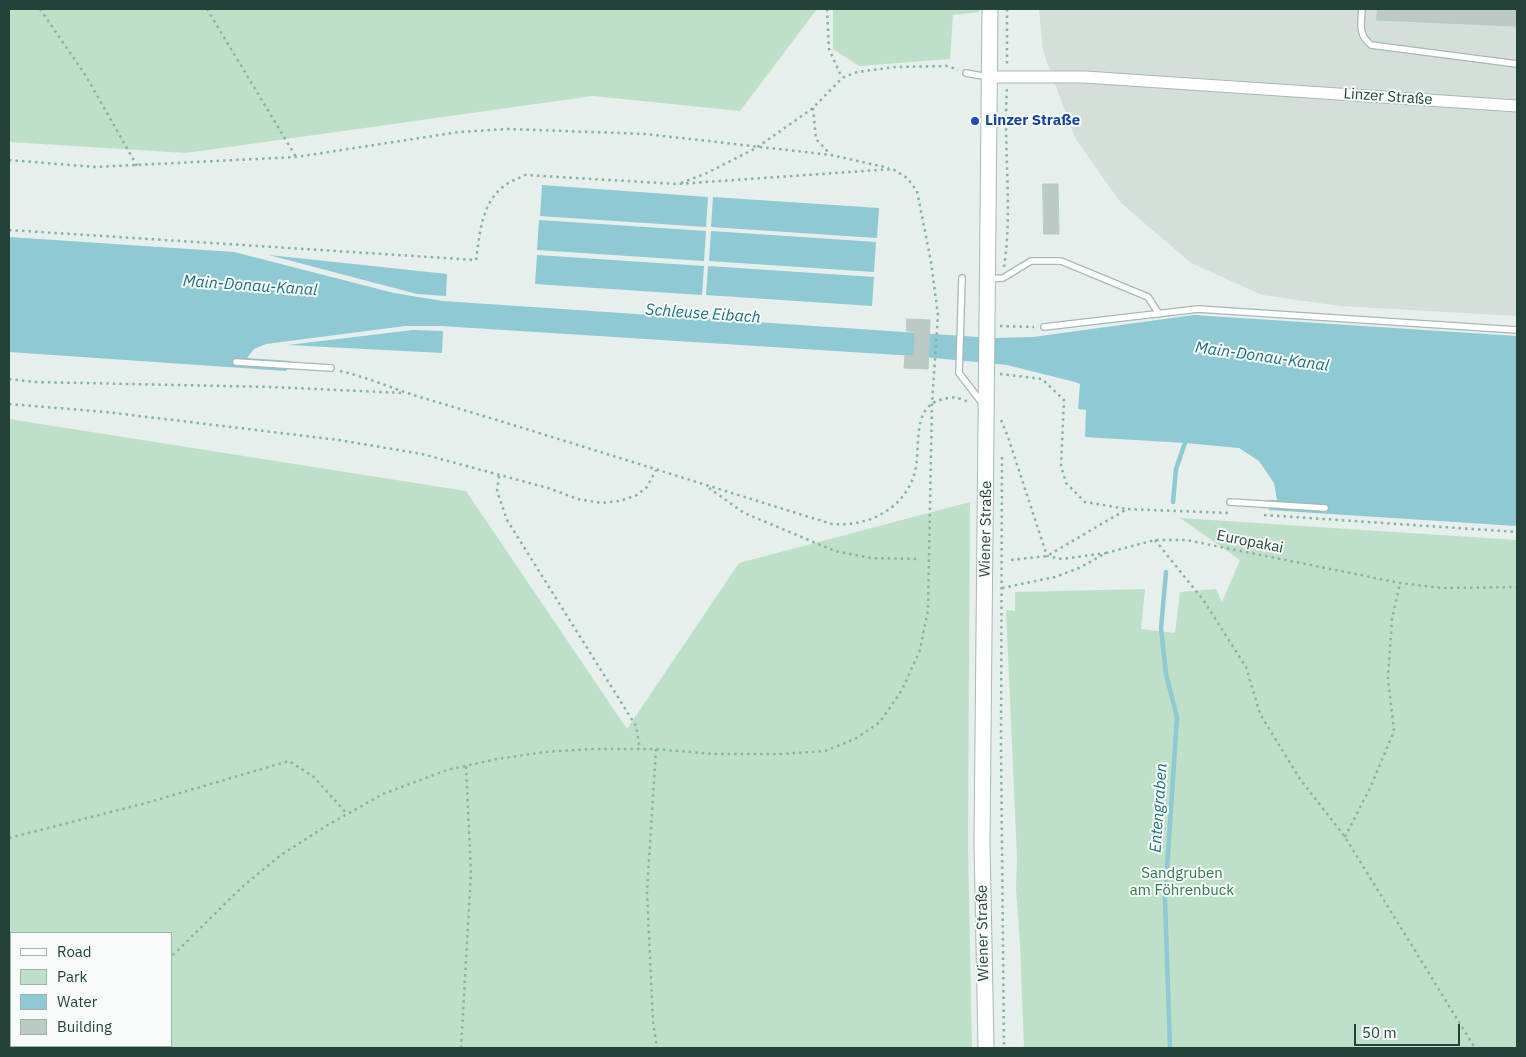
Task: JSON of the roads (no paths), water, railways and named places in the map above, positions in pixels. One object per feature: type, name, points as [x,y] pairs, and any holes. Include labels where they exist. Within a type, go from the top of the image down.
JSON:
[{"type":"main road","name":"Wiener Straße","points":[[986,1048],[982,842],[987,409],[993,374],[995,278],[989,77],[990,9]]},
{"type":"street","name":"Linzer Straße","points":[[989,77],[1086,76],[1517,106]]},
{"type":"lane","points":[[1362,9],[1361,30],[1364,39],[1371,45],[1517,64]]},
{"type":"lane","points":[[966,73],[989,77]]},
{"type":"lane","points":[[995,278],[1031,261],[1060,261],[1148,298],[1159,314]]},
{"type":"lane","points":[[962,278],[959,373],[987,409]]},
{"type":"lane","points":[[1044,327],[1198,309],[1517,330]]},
{"type":"lane","points":[[236,362],[331,368]]},
{"type":"lane","points":[[1230,502],[1325,508]]},
{"type":"water","points":[[542,185],[708,197],[706,227],[540,216]]},
{"type":"water","points":[[713,197],[879,208],[877,238],[711,227]]},
{"type":"water","points":[[539,220],[706,231],[704,261],[537,250]]},
{"type":"water","points":[[711,231],[876,242],[874,272],[709,261]]},
{"type":"water","name":"Main-Donau-Kanal","points":[[9,237],[234,252],[394,293],[443,301],[993,338],[1033,337],[1194,315],[1517,336],[1517,526],[1269,510],[1268,500],[1277,500],[1274,483],[1259,461],[1239,448],[1085,437],[1086,410],[1078,409],[1080,384],[1007,365],[914,356],[441,326],[405,326],[266,344],[254,349],[247,358],[291,361],[286,371],[9,352]]},
{"type":"water","points":[[269,255],[447,274],[446,296],[417,294]]},
{"type":"water","points":[[537,255],[704,266],[702,295],[535,284]]},
{"type":"water","points":[[708,266],[874,277],[872,306],[706,295]]},
{"type":"water","points":[[413,330],[443,331],[442,353],[288,345]]},
{"type":"waterway","name":"Entengraben","points":[[1173,502],[1176,469],[1185,443]]},
{"type":"waterway","name":"Entengraben","points":[[1166,572],[1161,628],[1166,674],[1177,717],[1165,899],[1170,1048]]},
{"type":"place","name":"Linzer Straße","points":[[975,121]]},
{"type":"water label","name":"Schleuse Eibach","points":[[703,314]]},
{"type":"park label","name":"Sandgruben am Föhrenbuck","points":[[1182,882]]}]
